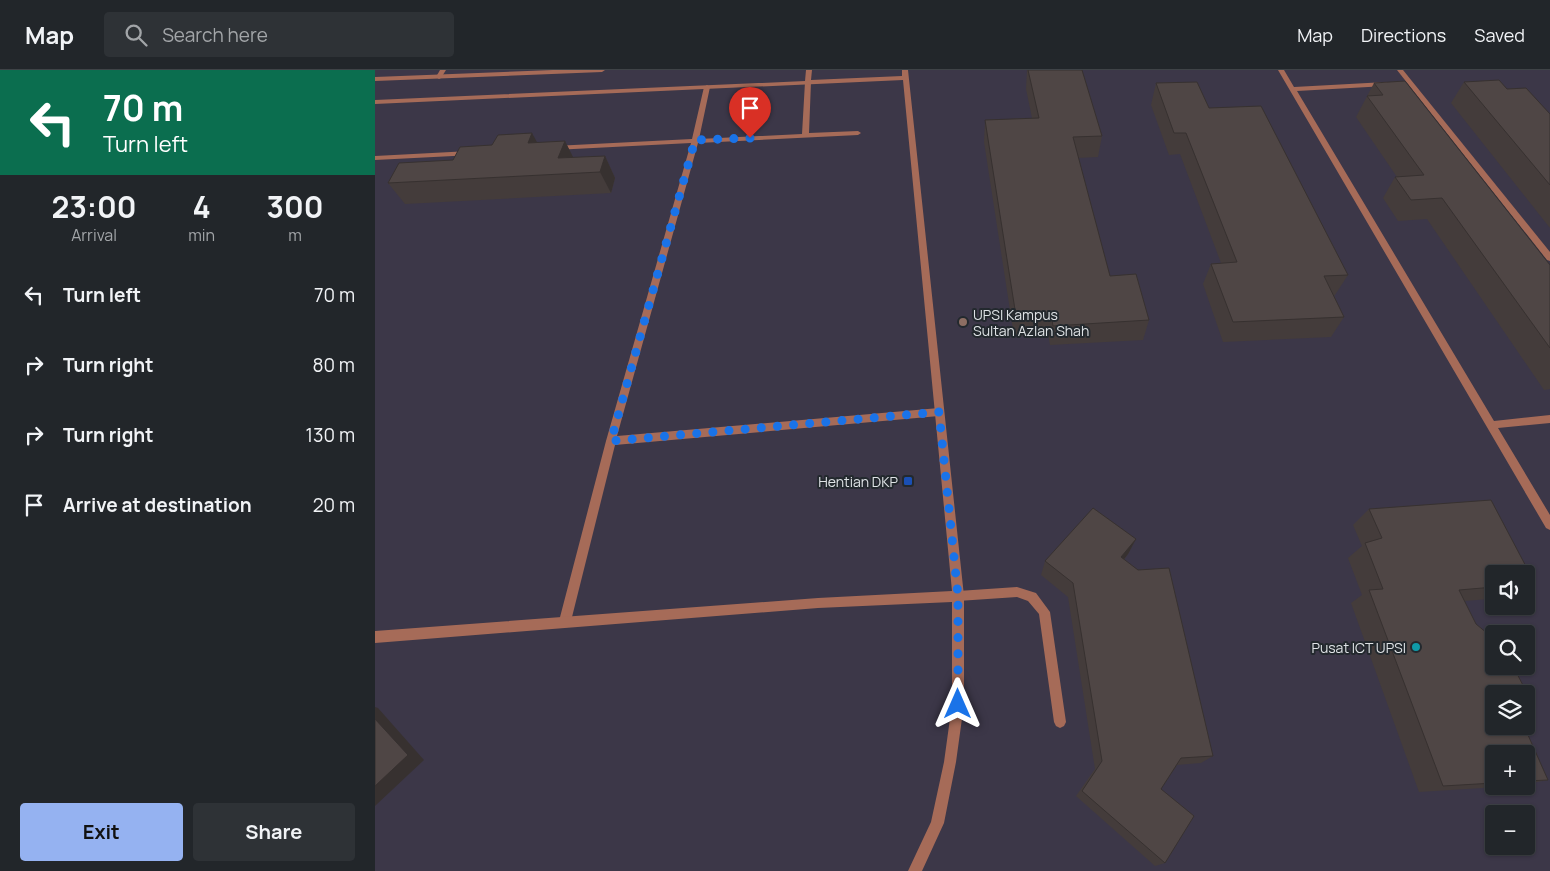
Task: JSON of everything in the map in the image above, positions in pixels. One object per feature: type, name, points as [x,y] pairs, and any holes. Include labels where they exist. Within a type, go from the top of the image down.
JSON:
[{"type":"street","points":[[439,77],[443,70]]},
{"type":"street","points":[[375,79],[602,70]]},
{"type":"street","points":[[805,134],[809,70]]},
{"type":"street","points":[[1281,70],[1550,525]]},
{"type":"street","points":[[1400,70],[1550,258]]},
{"type":"street","points":[[375,102],[808,82],[905,74],[958,596],[958,704],[950,762],[937,823],[915,871]]},
{"type":"street","points":[[1400,84],[1410,83]]},
{"type":"street","points":[[1292,89],[1391,84]]},
{"type":"street","points":[[565,621],[611,441],[695,140],[707,87]]},
{"type":"street","points":[[550,148],[805,134],[858,133]]},
{"type":"street","points":[[375,158],[482,152]]},
{"type":"street","points":[[611,441],[939,412]]},
{"type":"street","points":[[1491,425],[1550,419]]},
{"type":"street","points":[[375,637],[818,603],[1017,592],[1032,597],[1044,612],[1060,722]]},
{"type":"shaded area","name":"UPSI Kampus Sultan Azlan Shah","points":[[375,70],[1550,70],[1550,871],[375,871]]},
{"type":"building","points":[[1028,70],[1082,70],[1102,136],[1073,137],[1110,276],[1136,274],[1149,320],[1053,326],[1051,314],[1016,316],[985,120],[1039,118]]},
{"type":"building","points":[[1499,80],[1507,89],[1526,88],[1550,114],[1550,185],[1464,82]]},
{"type":"building","points":[[1405,81],[1550,265],[1550,348],[1442,198],[1411,200],[1395,177],[1424,175],[1367,96],[1383,95],[1374,83]]},
{"type":"building","points":[[1197,82],[1209,108],[1261,106],[1348,275],[1324,276],[1344,317],[1233,322],[1211,264],[1237,262],[1186,133],[1174,133],[1156,83]]},
{"type":"building","points":[[532,133],[528,143],[565,141],[558,158],[605,156],[600,172],[388,183],[399,163],[453,160],[460,147],[492,145],[498,135]]},
{"type":"building","name":"Pusat ICT UPSI","points":[[1491,500],[1525,565],[1485,565],[1485,588],[1459,590],[1476,624],[1485,632],[1485,675],[1518,675],[1523,685],[1485,685],[1485,735],[1528,735],[1532,745],[1485,745],[1485,784],[1443,786],[1369,590],[1383,589],[1365,543],[1382,538],[1369,509]]},
{"type":"building","points":[[1093,508],[1136,539],[1121,557],[1138,570],[1169,568],[1213,756],[1181,758],[1161,789],[1194,816],[1165,863],[1082,791],[1102,761],[1073,583],[1045,561]]},
{"type":"building","points":[[375,719],[408,755],[375,786]]},
{"type":"building","name":"Pusat ICT UPSI","points":[[1535,751],[1548,780],[1535,781]]},
{"type":"place","name":"UPSI Kampus Sultan Azlan Shah","points":[[963,322]]},
{"type":"place","name":"Hentian DKP","points":[[908,481]]},
{"type":"place","name":"Pusat ICT UPSI","points":[[1416,647]]},
{"type":"route","points":[[750,138],[695,140],[611,441],[939,412],[958,596],[958,704]]}]
